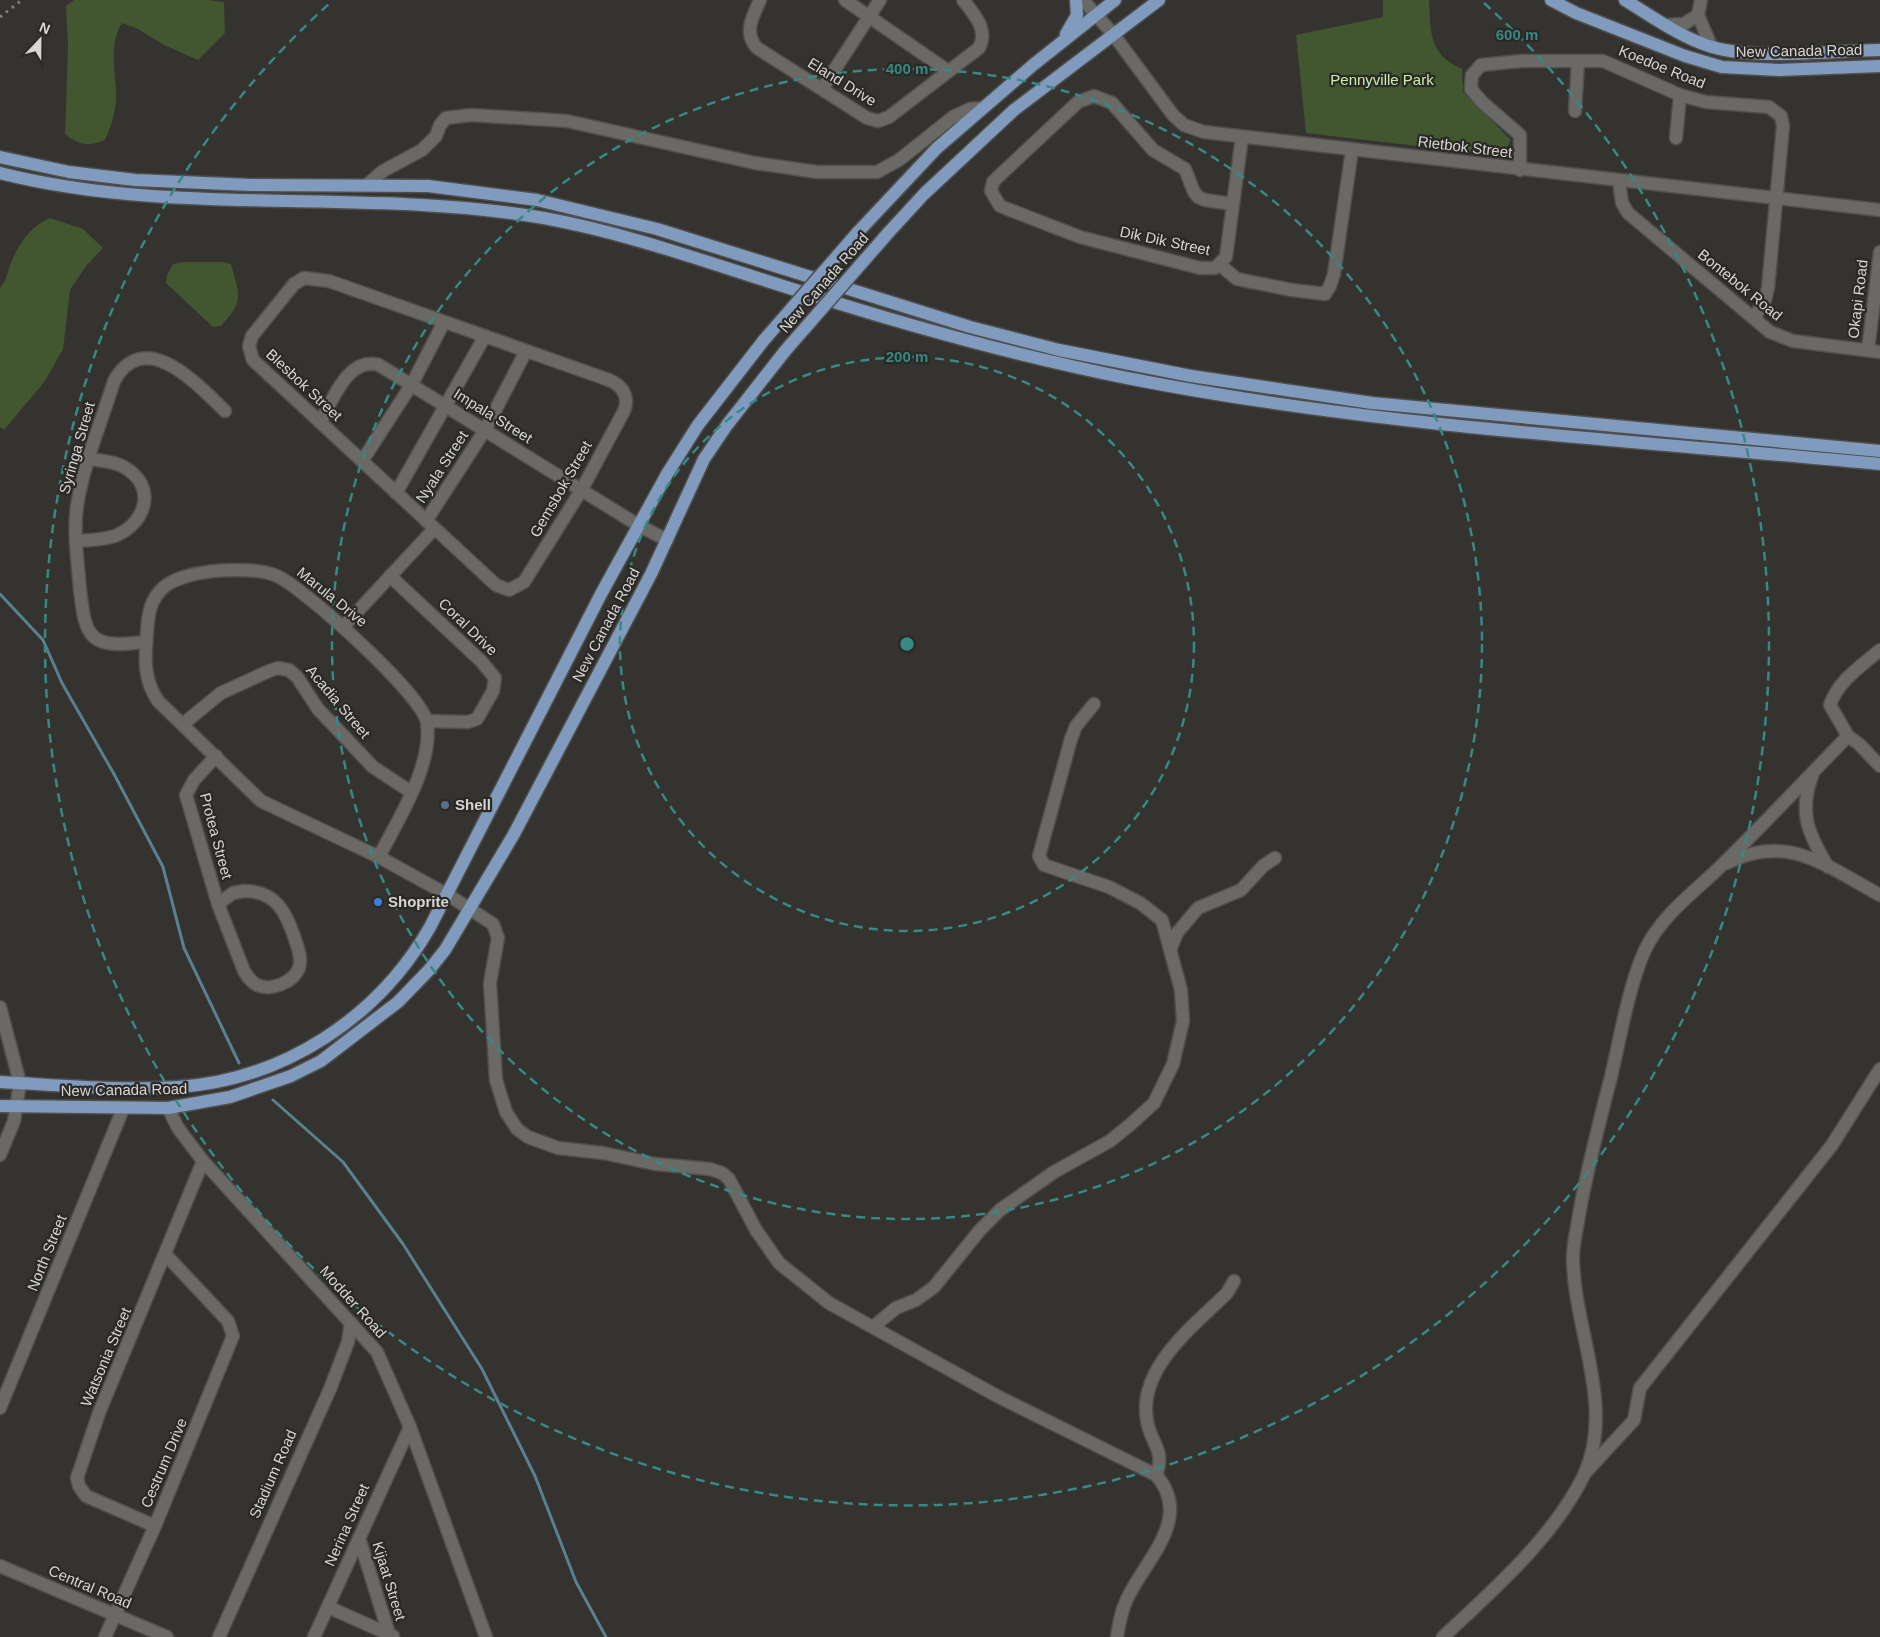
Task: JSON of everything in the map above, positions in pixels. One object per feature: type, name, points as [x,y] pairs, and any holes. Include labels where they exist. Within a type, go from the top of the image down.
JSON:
[{"type":"main road","points":[[1059,45],[1076,18],[1076,0]]},
{"type":"main road","name":"New Canada Road","points":[[0,1082],[154,1088],[204,1084],[276,1064],[320,1042],[380,994],[416,951],[448,895],[509,772],[638,525],[698,425],[764,340],[913,172],[982,108],[1059,45],[1098,16],[1114,0]]},
{"type":"main road","name":"New Canada Road","points":[[0,1106],[123,1109],[168,1108],[206,1103],[255,1090],[291,1076],[334,1053],[398,1002],[437,961],[514,834],[623,630],[704,460],[727,425],[785,351],[924,194],[1004,119],[1159,0]]},
{"type":"main road","name":"New Canada Road","points":[[1551,0],[1576,13],[1685,56],[1722,67],[1779,70],[1880,66]]},
{"type":"main road","name":"New Canada Road","points":[[1624,0],[1665,25],[1711,46],[1750,52],[1880,50]]},
{"type":"main road","points":[[0,157],[69,172],[144,181],[428,186],[537,200],[657,229],[970,327],[1059,350],[1191,376],[1372,403],[1880,451]]},
{"type":"main road","points":[[0,173],[91,192],[162,198],[398,203],[465,207],[539,217],[609,233],[673,251],[867,313],[939,333],[1116,375],[1219,394],[1322,410],[1467,427],[1880,464]]},
{"type":"street","name":"Eland Drive","points":[[760,0],[749,27],[753,44],[867,118],[878,121],[889,117],[948,71],[975,53],[983,40],[980,24],[963,0]]},
{"type":"street","points":[[845,0],[948,71]]},
{"type":"street","points":[[822,89],[880,0]]},
{"type":"street","name":"Rietbok Street","points":[[1083,0],[1113,34],[1150,87],[1180,121],[1204,132],[1520,170],[1880,210]]},
{"type":"street","points":[[1701,0],[1698,15],[1711,46]]},
{"type":"street","points":[[1665,25],[1684,24],[1698,15]]},
{"type":"street","points":[[1575,111],[1578,61]]},
{"type":"street","name":"Koedoe Road","points":[[1520,170],[1520,135],[1472,92],[1472,75],[1478,67],[1488,64],[1578,61],[1609,62],[1680,95],[1730,106],[1764,106],[1779,113],[1783,126],[1778,199],[1768,288],[1765,300],[1754,318]]},
{"type":"street","points":[[1676,138],[1680,95]]},
{"type":"street","name":"Dik Dik Street","points":[[1094,96],[1103,98],[1112,103],[1153,150],[1185,169],[1194,192],[1198,197],[1211,202],[1232,204],[1226,257],[1220,265],[1212,268],[1200,268],[1080,237],[1000,206],[993,198],[992,187],[998,176],[1078,102],[1094,96]]},
{"type":"street","points":[[368,184],[382,172],[422,150],[436,136],[440,125],[446,118],[471,115],[567,121],[655,139],[755,164],[817,172],[877,172],[899,160],[953,118],[970,109],[982,108]]},
{"type":"street","points":[[1232,204],[1242,137]]},
{"type":"street","points":[[1220,265],[1232,276],[1240,280],[1312,294],[1325,294],[1334,274],[1352,150]]},
{"type":"street","name":"Bontebok Road","points":[[1619,181],[1622,203],[1625,210],[1754,318],[1784,340],[1874,351]]},
{"type":"street","name":"Okapi Road","points":[[1874,351],[1880,252]]},
{"type":"street","name":"Blesbok Street","points":[[509,590],[496,585],[270,378],[253,360],[250,352],[252,336],[294,284],[304,278],[329,281],[615,382],[624,393]]},
{"type":"street","points":[[362,461],[412,384],[444,322]]},
{"type":"street","points":[[396,493],[485,336]]},
{"type":"street","name":"Nyala Street","points":[[344,626],[390,576],[430,525],[485,430],[526,351]]},
{"type":"street","name":"Syringa Street","points":[[146,642],[102,642],[90,632],[81,598],[76,541],[77,508],[114,381],[122,369],[138,360],[147,358],[166,361],[193,381],[224,411]]},
{"type":"street","name":"Impala Street","points":[[320,422],[347,376],[363,364],[379,365],[638,525],[667,540]]},
{"type":"street","name":"Gemsbok Street","points":[[509,590],[520,586],[528,577],[582,489],[624,411],[626,402],[624,393]]},
{"type":"street","points":[[76,541],[115,536],[137,522],[144,506],[141,485],[132,473],[114,463],[90,459]]},
{"type":"street","name":"Marula Drive","points":[[427,721],[414,701],[344,626],[280,577],[243,568],[208,572],[164,586],[152,602],[149,610],[146,642],[148,686],[158,700],[261,801],[379,857],[448,895],[493,924],[498,938],[490,982],[496,1080],[506,1112],[517,1129],[536,1141],[558,1148],[698,1167],[722,1173],[734,1187],[756,1230],[784,1268],[828,1303],[997,1396],[1156,1475]]},
{"type":"street","name":"Coral Drive","points":[[390,576],[481,661],[495,678],[493,691],[477,719],[468,722],[427,721]]},
{"type":"street","points":[[1880,650],[1840,685],[1834,693],[1830,705],[1848,736],[1859,744],[1880,766]]},
{"type":"street","name":"Acadia Street","points":[[183,724],[221,693],[269,671],[278,668],[289,670],[297,677],[318,709],[373,767],[411,792]]},
{"type":"street","points":[[873,1327],[896,1308],[916,1300],[934,1287],[980,1230],[1000,1210],[1054,1172],[1110,1141],[1154,1103],[1172,1064],[1183,1021],[1181,990],[1162,920],[1146,906],[1109,886],[1044,865],[1039,856],[1071,739],[1076,726],[1094,704]]},
{"type":"street","points":[[379,857],[411,792],[426,750],[427,721]]},
{"type":"street","points":[[1584,1474],[1595,1435],[1595,1395],[1574,1286],[1573,1253],[1584,1189],[1629,1000],[1645,950],[1657,929],[1672,911],[1718,868],[1848,736]]},
{"type":"street","name":"Protea Street","points":[[216,756],[194,780],[186,795],[218,904],[244,971],[250,980],[256,985],[267,987],[282,984],[296,974],[300,954],[284,909],[278,902],[264,894],[244,892],[233,893],[218,904]]},
{"type":"street","points":[[1814,771],[1804,803],[1806,819],[1809,832],[1829,869]]},
{"type":"street","points":[[1718,868],[1739,857],[1762,850],[1782,850],[1802,854],[1880,895]]},
{"type":"street","points":[[1171,948],[1177,933],[1198,908],[1241,890],[1263,866],[1274,858]]},
{"type":"street","points":[[0,1007],[20,1083],[17,1107],[0,1155]]},
{"type":"street","points":[[1443,1637],[1544,1538],[1584,1474],[1634,1420],[1640,1388],[1832,1145],[1880,1069]]},
{"type":"street","name":"Modder Road","points":[[168,1108],[178,1128],[203,1161],[352,1323],[368,1341],[384,1364],[410,1427],[486,1637]]},
{"type":"street","name":"North Street","points":[[0,1408],[123,1109]]},
{"type":"street","name":"Watsonia Street","points":[[155,1526],[86,1496],[79,1486],[77,1478],[99,1413],[166,1255],[203,1161]]},
{"type":"street","name":"Cestrum Drive","points":[[105,1637],[155,1526],[232,1341],[232,1330],[228,1321],[166,1255]]},
{"type":"street","points":[[1117,1637],[1127,1599],[1168,1525],[1171,1511],[1169,1494],[1156,1475],[1162,1458],[1147,1420],[1146,1398],[1162,1360],[1227,1293],[1234,1280]]},
{"type":"street","name":"Stadium Road","points":[[219,1637],[330,1389],[348,1342],[352,1323]]},
{"type":"street","name":"Nerina Street","points":[[314,1637],[410,1427]]},
{"type":"street","name":"Kijaat Street","points":[[359,1538],[392,1636]]},
{"type":"street","name":"Central Road","points":[[0,1566],[167,1637]]},
{"type":"street","name":"Kijaat Street","points":[[328,1607],[392,1636]]},
{"type":"green space","points":[[74,0],[206,0],[224,2],[225,33],[198,60],[164,45],[138,29],[122,23],[115,39],[114,48],[116,98],[112,122],[105,140],[94,144],[79,143],[65,134],[68,47],[66,6]]},
{"type":"green space","name":"Pennyville Park","points":[[1383,0],[1429,0],[1431,32],[1437,49],[1451,63],[1462,69],[1463,92],[1511,140],[1502,156],[1306,133],[1296,35],[1383,17]]},
{"type":"green space","points":[[50,218],[83,229],[103,248],[86,266],[70,290],[63,349],[45,381],[4,430],[0,427],[0,288],[5,281],[12,260],[24,239],[33,228]]},
{"type":"green space","points":[[185,262],[222,262],[231,264],[238,298],[234,310],[221,326],[213,327],[166,283],[167,275],[173,264]]},
{"type":"waterway","points":[[0,594],[43,640],[62,683],[114,774],[163,867],[184,948],[239,1063]]},
{"type":"waterway","points":[[273,1100],[343,1162],[403,1244],[482,1369],[535,1476],[576,1582],[606,1637]]},
{"type":"railway","points":[[0,17],[22,0]]},
{"type":"place","name":"Shell","points":[[445,805]]},
{"type":"place","name":"Shoprite","points":[[378,902]]}]
